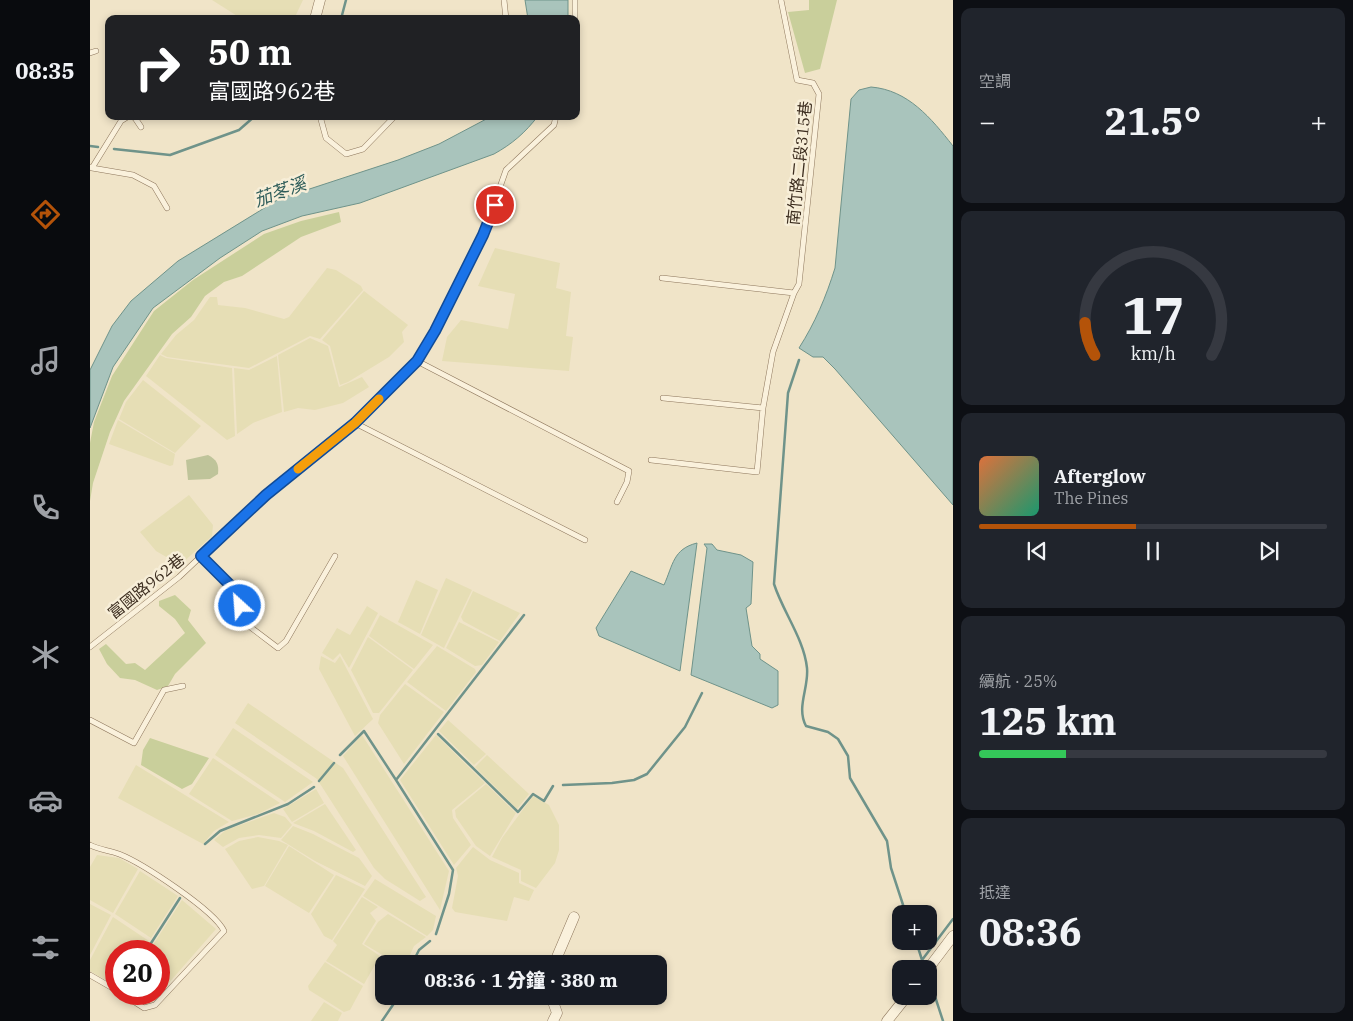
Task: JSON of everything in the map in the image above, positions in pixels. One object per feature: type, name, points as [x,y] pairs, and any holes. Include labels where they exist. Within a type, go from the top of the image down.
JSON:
[{"type":"street","points":[[316,15],[320,0]]},
{"type":"street","points":[[558,955],[574,917]]},
{"type":"street","points":[[935,960],[953,936]]},
{"type":"street","points":[[552,1021],[557,1013],[554,1005]]},
{"type":"street","points":[[887,1021],[899,1005]]},
{"type":"lane","points":[[504,0],[506,15]]},
{"type":"lane","points":[[575,0],[575,15]]},
{"type":"lane","name":"南竹路二段315巷","points":[[781,0],[797,80],[813,83],[819,94],[799,284],[794,293]]},
{"type":"lane","points":[[90,53],[96,51]]},
{"type":"lane","points":[[124,120],[91,168],[133,175],[154,186],[167,208]]},
{"type":"lane","points":[[136,120],[141,127]]},
{"type":"lane","points":[[321,120],[326,138],[346,154],[363,150],[391,120]]},
{"type":"lane","name":"富國路962巷","points":[[90,647],[179,577],[282,482],[355,423],[417,361],[435,331],[483,235],[506,170],[554,125],[555,120]]},
{"type":"lane","points":[[651,460],[757,472],[763,408],[774,352],[794,293],[662,278]]},
{"type":"lane","points":[[417,361],[629,471],[627,482],[617,502]]},
{"type":"lane","points":[[663,398],[763,408]]},
{"type":"lane","points":[[355,423],[585,540]]},
{"type":"lane","points":[[201,556],[241,596],[241,620],[278,648],[286,641],[335,556]]},
{"type":"lane","points":[[90,720],[134,743],[164,690],[183,686]]},
{"type":"lane","points":[[90,845],[119,854],[153,872],[196,904],[224,932],[170,989]]},
{"type":"lane","points":[[90,975],[105,984]]},
{"type":"lane","points":[[143,1005],[147,1007],[155,1005]]},
{"type":"shaded area","points":[[212,0],[303,0],[296,15],[236,15]]},
{"type":"shaded area","points":[[495,248],[560,263],[556,288],[571,292],[566,336],[573,337],[569,371],[442,361],[447,337],[461,320],[508,329],[515,294],[478,286]]},
{"type":"shaded area","points":[[327,268],[336,270],[361,286],[363,290],[320,339],[310,336],[249,368],[167,357],[161,354],[176,335],[194,320],[210,297],[217,297],[218,305],[245,308],[284,319],[289,317]]},
{"type":"shaded area","points":[[364,291],[408,325],[402,332],[404,342],[389,357],[340,385],[330,346],[322,340]]},
{"type":"shaded area","points":[[310,338],[328,346],[339,387],[362,377],[369,387],[343,403],[315,410],[298,408],[284,412],[278,355]]},
{"type":"shaded area","points":[[160,355],[166,358],[232,368],[235,436],[227,440],[146,376]]},
{"type":"shaded area","points":[[277,356],[282,412],[253,423],[237,434],[234,368],[249,370]]},
{"type":"shaded area","points":[[143,380],[201,426],[175,453],[119,419],[126,402]]},
{"type":"shaded area","points":[[118,420],[175,454],[173,465],[170,466],[109,444]]},
{"type":"shaded area","points":[[189,495],[213,525],[212,536],[180,565],[156,551],[140,532]]},
{"type":"shaded area","points":[[446,578],[472,590],[444,648],[421,635]]},
{"type":"shaded area","points":[[416,580],[438,590],[420,634],[398,622]]},
{"type":"shaded area","points":[[473,591],[520,613],[500,641],[463,621],[461,617]]},
{"type":"shaded area","points":[[367,606],[378,613],[349,668],[340,653],[333,660],[322,653],[337,628],[350,635]]},
{"type":"shaded area","points":[[380,615],[433,645],[414,669],[369,636]]},
{"type":"shaded area","points":[[459,622],[499,642],[482,665],[475,666],[446,648]]},
{"type":"shaded area","points":[[368,637],[413,670],[379,713],[373,713],[351,670]]},
{"type":"shaded area","points":[[437,646],[475,669],[476,672],[446,711],[407,682]]},
{"type":"shaded area","points":[[321,656],[335,663],[340,656],[373,719],[355,736],[319,669]]},
{"type":"shaded area","points":[[405,684],[444,712],[404,764],[378,723],[380,715]]},
{"type":"shaded area","points":[[248,703],[343,768],[426,897],[420,901],[385,879],[374,868],[317,779],[235,723]]},
{"type":"shaded area","points":[[448,720],[486,754],[474,765],[439,731]]},
{"type":"shaded area","points":[[233,728],[313,782],[285,802],[215,755]]},
{"type":"shaded area","points":[[362,735],[449,871],[440,910],[343,756]]},
{"type":"shaded area","points":[[436,735],[485,783],[452,810],[453,818],[471,845],[454,865],[400,780]]},
{"type":"shaded area","points":[[487,755],[529,794],[517,809],[475,767]]},
{"type":"shaded area","points":[[213,758],[280,803],[258,814],[232,821],[189,794]]},
{"type":"shaded area","points":[[136,765],[229,822],[214,831],[203,844],[118,798]]},
{"type":"shaded area","points":[[486,784],[516,813],[490,856],[476,846],[456,817],[455,810]]},
{"type":"shaded area","points":[[316,789],[324,803],[292,822],[283,809]]},
{"type":"shaded area","points":[[533,796],[549,805],[559,825],[559,850],[555,863],[536,888],[521,881],[521,870],[492,857],[502,838]]},
{"type":"shaded area","points":[[325,804],[356,850],[353,852],[314,831],[293,823]]},
{"type":"shaded area","points":[[274,813],[285,817],[292,825],[281,838],[259,835],[239,838],[223,847],[214,840],[226,830]]},
{"type":"shaded area","points":[[293,826],[313,834],[359,858],[372,876],[365,886],[315,861],[281,840]]},
{"type":"shaded area","points":[[258,837],[279,841],[288,845],[264,886],[252,889],[225,849],[239,841]]},
{"type":"shaded area","points":[[289,846],[334,875],[309,913],[265,886]]},
{"type":"shaded area","points":[[473,847],[490,860],[519,873],[519,883],[534,890],[529,901],[514,897],[507,921],[455,912],[452,908],[458,876],[456,868]]},
{"type":"shaded area","points":[[97,855],[119,858],[138,869],[113,913],[90,900],[90,867]]},
{"type":"shaded area","points":[[140,871],[178,896],[151,938],[115,914]]},
{"type":"shaded area","points":[[336,875],[365,889],[332,940],[324,936],[311,914]]},
{"type":"shaded area","points":[[375,879],[436,916],[433,930],[427,936],[363,896]]},
{"type":"shaded area","points":[[362,897],[378,907],[370,913],[376,921],[362,944],[378,955],[375,955],[375,965],[364,984],[326,961],[337,945],[333,941]]},
{"type":"shaded area","points":[[182,900],[216,929],[170,982],[170,940],[156,940]]},
{"type":"shaded area","points":[[90,904],[111,915],[90,955]]},
{"type":"shaded area","points":[[388,914],[426,937],[414,946],[410,955],[383,955],[364,944],[378,922]]},
{"type":"shaded area","points":[[113,917],[148,940],[105,940],[105,980],[90,971],[90,960]]},
{"type":"shaded area","points":[[325,962],[363,986],[350,1010],[344,1012],[309,990],[308,986]]},
{"type":"shaded area","points":[[324,1002],[342,1013],[338,1021],[311,1021]]},
{"type":"green space","points":[[809,0],[837,0],[820,69],[805,73],[788,12],[809,10]]},
{"type":"green space","points":[[339,212],[341,222],[301,237],[242,276],[224,282],[205,296],[191,317],[172,334],[124,401],[110,432],[93,483],[90,501],[90,443],[94,422],[112,376],[154,311],[193,280],[264,234],[301,221]]},
{"type":"green space","points":[[208,455],[217,463],[218,474],[210,479],[188,480],[186,460]]},
{"type":"green space","points":[[175,595],[191,610],[188,620],[206,643],[175,674],[168,686],[157,690],[135,680],[120,678],[107,664],[99,649],[106,644],[126,664],[135,663],[145,670],[185,633],[175,619],[159,606],[159,601]]},
{"type":"green space","points":[[150,738],[209,758],[192,784],[182,789],[141,765],[143,750]]},
{"type":"water","points":[[525,0],[568,0],[568,15],[527,15]]},
{"type":"water","points":[[871,87],[884,89],[896,94],[918,107],[953,146],[953,505],[835,369],[823,357],[813,357],[799,348],[820,310],[835,268],[851,99],[859,90]]},
{"type":"water","points":[[484,120],[535,120],[518,138],[494,154],[360,203],[302,216],[262,231],[220,258],[153,308],[113,367],[90,428],[90,370],[112,326],[131,301],[178,261],[279,199],[398,160],[439,144]]},
{"type":"water","points":[[697,543],[680,671],[599,636],[596,628],[631,571],[664,585],[678,554],[683,549]]},
{"type":"water","points":[[704,544],[712,544],[717,550],[741,555],[753,562],[751,604],[746,608],[752,646],[760,654],[760,659],[778,671],[778,705],[772,708],[691,675],[707,548]]},
{"type":"waterway","points":[[342,15],[346,0]]},
{"type":"waterway","points":[[114,149],[170,155],[239,130],[250,120]]},
{"type":"waterway","points":[[90,146],[98,147]]},
{"type":"waterway","points":[[799,360],[788,393],[774,584],[798,636],[805,657],[807,675],[802,705],[803,719],[806,726],[828,732],[838,739],[848,756],[850,778],[887,841],[891,868],[903,905]]},
{"type":"waterway","points":[[436,934],[449,894],[453,870],[396,780],[524,615]]},
{"type":"waterway","points":[[563,785],[612,783],[634,780],[647,774],[685,727],[702,693]]},
{"type":"waterway","points":[[340,755],[364,731],[396,780]]},
{"type":"waterway","points":[[438,734],[518,812],[533,794],[544,801],[553,786]]},
{"type":"waterway","points":[[319,781],[334,763]]},
{"type":"waterway","points":[[205,844],[220,831],[288,804],[314,787]]},
{"type":"waterway","points":[[153,940],[180,898]]},
{"type":"waterway","points":[[922,960],[953,919]]},
{"type":"waterway","points":[[416,955],[419,950],[430,941]]},
{"type":"waterway","points":[[919,950],[922,960]]},
{"type":"waterway","points":[[937,1003],[943,1021]]},
{"type":"waterway","points":[[382,1021],[393,1005]]},
{"type":"slow traffic","points":[[298,469],[355,423],[379,399]]},
{"type":"route","points":[[240,606],[241,596],[201,556],[266,495],[355,423],[417,361],[435,331],[483,235],[495,205]]},
{"type":"water label","name":"茄苳溪","points":[[280,192]]}]
